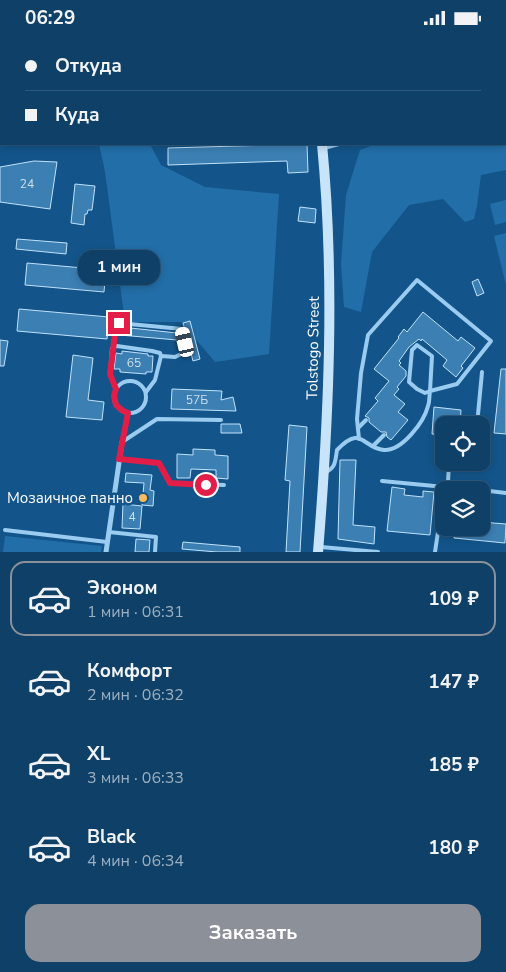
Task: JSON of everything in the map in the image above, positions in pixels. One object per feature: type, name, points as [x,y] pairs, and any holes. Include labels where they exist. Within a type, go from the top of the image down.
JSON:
[{"type":"street","name":"Tolstogo Street","points":[[318,549],[324,473],[330,299],[327,198],[322,146]]},
{"type":"street","points":[[106,552],[122,442]]},
{"type":"lane","points":[[324,473],[331,470],[335,465],[338,449],[347,440],[360,439],[382,450],[392,449],[413,432],[429,405],[430,391],[432,357],[417,345],[412,350],[409,382],[425,393],[430,391],[457,383],[491,341],[417,280],[368,335],[361,373],[357,419],[360,439]]},
{"type":"lane","points":[[113,347],[152,351],[160,353],[161,356],[175,357],[183,353],[185,342],[182,329],[119,323],[116,326],[113,347],[110,374],[116,389]]},
{"type":"lane","points":[[146,392],[156,380],[161,356]]},
{"type":"lane","points":[[478,416],[482,372]]},
{"type":"lane","points":[[130,380],[140,383],[146,392],[146,403],[138,411],[128,413],[116,405],[114,396],[120,383],[130,380]]},
{"type":"lane","points":[[122,442],[128,413]]},
{"type":"lane","points":[[122,442],[157,419],[221,420]]},
{"type":"lane","points":[[358,429],[366,420]]},
{"type":"lane","points":[[373,446],[384,435]]},
{"type":"lane","points":[[119,459],[159,463],[170,483],[224,485]]},
{"type":"lane","points":[[382,481],[435,489]]},
{"type":"lane","points":[[490,492],[506,493]]},
{"type":"lane","points":[[5,531],[107,542]]},
{"type":"lane","points":[[108,532],[156,537],[155,552]]},
{"type":"lane","points":[[434,552],[437,536]]},
{"type":"lane","points":[[318,549],[378,552]]},
{"type":"shaded area","points":[[99,145],[151,145],[161,165],[205,187],[279,194],[269,354],[215,362],[181,322],[125,322],[105,172]]},
{"type":"shaded area","points":[[373,145],[506,145],[506,170],[481,175],[474,219],[465,222],[443,199],[409,205],[372,252],[361,312],[344,307],[341,264],[346,195],[360,150]]},
{"type":"shaded area","points":[[506,200],[506,222],[495,225],[490,204]]},
{"type":"shaded area","points":[[506,233],[506,285],[494,236]]},
{"type":"shaded area","points":[[5,536],[102,546],[101,552],[3,552]]},
{"type":"building","points":[[307,145],[308,172],[288,173],[287,161],[168,165],[168,148]]},
{"type":"building","points":[[34,161],[57,162],[50,209],[0,202],[0,167]]},
{"type":"building","points":[[75,184],[95,186],[92,210],[88,210],[87,214],[85,214],[84,225],[71,223]]},
{"type":"building","points":[[300,207],[316,209],[315,223],[298,221]]},
{"type":"building","points":[[17,239],[67,243],[66,254],[16,249]]},
{"type":"building","points":[[27,263],[106,270],[104,292],[25,285]]},
{"type":"building","points":[[478,279],[484,293],[477,296],[472,282]]},
{"type":"building","points":[[19,309],[109,317],[107,339],[17,331]]},
{"type":"building","points":[[423,312],[458,341],[461,337],[475,348],[461,366],[463,368],[456,377],[443,366],[447,360],[422,339],[421,341],[419,339],[409,347],[399,361],[401,363],[399,365],[406,371],[406,376],[397,387],[399,389],[394,395],[405,404],[398,412],[408,420],[391,440],[387,437],[386,432],[381,432],[365,416],[378,401],[375,398],[389,381],[374,369],[404,329],[407,332]]},
{"type":"building","points":[[190,321],[200,359],[193,361],[183,323]]},
{"type":"building","points":[[121,327],[177,333],[177,340],[120,335]]},
{"type":"building","points":[[0,340],[8,341],[4,366],[0,366]]},
{"type":"building","points":[[122,351],[153,356],[152,372],[146,372],[146,374],[120,372],[120,369],[114,369],[116,353],[122,354]]},
{"type":"building","points":[[73,355],[93,358],[88,400],[104,402],[102,420],[66,417]]},
{"type":"building","points":[[501,369],[506,369],[506,434],[494,433]]},
{"type":"building","points":[[172,389],[222,391],[221,400],[233,397],[236,411],[171,409]]},
{"type":"building","points":[[434,407],[461,410],[461,416],[435,416],[435,434],[432,434]]},
{"type":"building","points":[[221,424],[240,424],[242,433],[221,433]]},
{"type":"building","points":[[289,425],[307,427],[300,552],[286,552],[290,481],[285,480]]},
{"type":"building","points":[[193,449],[215,450],[215,455],[228,456],[228,479],[216,478],[216,470],[191,469],[190,478],[177,478],[177,454],[193,455]]},
{"type":"building","points":[[340,460],[356,460],[353,525],[375,527],[374,544],[338,539]]},
{"type":"building","points":[[126,473],[152,475],[150,490],[154,491],[153,506],[142,505],[144,483],[125,482]]},
{"type":"building","points":[[392,487],[405,489],[404,495],[423,497],[423,491],[434,492],[430,535],[387,531]]},
{"type":"building","points":[[123,504],[142,506],[140,529],[122,528]]},
{"type":"building","points":[[490,523],[506,524],[505,543],[454,538],[454,536],[490,536]]},
{"type":"building","points":[[136,539],[150,540],[149,552],[135,552]]},
{"type":"building","points":[[183,542],[240,547],[240,552],[182,549]]},
{"type":"place","name":"Мозаичное панно","points":[[143,498]]},
{"type":"route","points":[[119,323],[116,326],[113,341],[110,374],[116,389],[114,401],[119,409],[128,413],[119,459],[159,463],[170,483],[206,485]]}]
